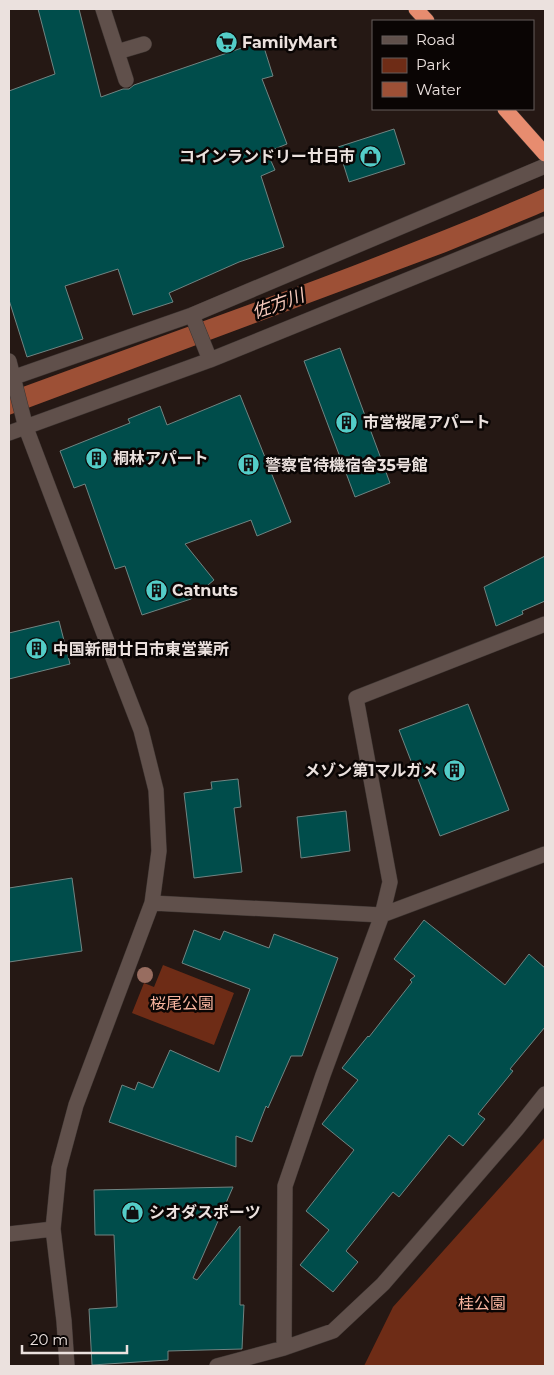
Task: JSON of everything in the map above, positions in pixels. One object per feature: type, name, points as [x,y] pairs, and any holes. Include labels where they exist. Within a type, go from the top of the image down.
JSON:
[{"type":"highway","points":[[416,9],[426,20]]},
{"type":"highway","points":[[506,110],[545,154]]},
{"type":"street","points":[[103,9],[126,80]]},
{"type":"street","points":[[117,52],[144,44]]},
{"type":"street","points":[[11,378],[194,319],[545,166]]},
{"type":"street","points":[[9,433],[26,428],[208,354],[545,224]]},
{"type":"street","points":[[194,319],[208,354]]},
{"type":"street","points":[[9,361],[11,378],[26,428],[141,730],[156,790],[159,851],[152,903],[76,1105],[59,1168],[53,1229],[64,1321],[67,1366]]},
{"type":"street","points":[[284,1348],[285,1186],[323,1075],[382,915],[390,882],[356,698],[545,624]]},
{"type":"street","points":[[152,903],[382,915],[545,854]]},
{"type":"street","points":[[218,1366],[284,1348],[333,1331],[383,1284],[518,1129],[545,1094]]},
{"type":"street","points":[[9,1234],[53,1229]]},
{"type":"green space","name":"桜尾公園","points":[[163,965],[234,993],[214,1045],[132,1013],[144,983],[154,987]]},
{"type":"green space","name":"桂公園","points":[[545,1137],[545,1366],[364,1366],[393,1307]]},
{"type":"water","name":"佐方川","points":[[545,188],[545,211],[536,215],[446,252],[9,415],[9,392],[346,269]]},
{"type":"building","points":[[38,9],[79,9],[101,97],[123,89],[129,89],[134,85],[262,41],[273,76],[262,79],[287,144],[267,152],[275,170],[261,176],[284,247],[239,262],[169,293],[173,302],[133,315],[118,269],[65,286],[83,339],[27,357],[9,300],[9,91],[55,74]]},
{"type":"building","name":"コインランドリー廿日市","points":[[394,129],[405,164],[349,182],[338,147]]},
{"type":"building","name":"市営桜尾アパート","points":[[340,348],[390,483],[355,497],[304,361]]},
{"type":"building","points":[[240,395],[291,522],[257,536],[251,520],[185,544],[214,580],[191,599],[142,615],[125,566],[115,569],[85,484],[74,488],[60,451],[130,423],[128,419],[160,406],[167,425]]},
{"type":"building","points":[[545,556],[545,601],[522,611],[523,614],[496,626],[484,587]]},
{"type":"building","name":"中国新聞廿日市東営業所","points":[[59,621],[70,664],[9,679],[9,633]]},
{"type":"building","name":"メゾン第1マルガメ","points":[[468,704],[509,810],[440,836],[399,730]]},
{"type":"building","points":[[238,779],[241,807],[234,808],[242,872],[194,878],[184,793],[212,789],[211,782]]},
{"type":"building","points":[[346,811],[350,851],[301,858],[297,817]]},
{"type":"building","points":[[72,878],[82,951],[9,962],[9,888]]},
{"type":"building","points":[[424,920],[505,985],[529,954],[545,968],[545,1027],[510,1069],[513,1071],[478,1114],[485,1119],[463,1146],[449,1135],[399,1197],[393,1192],[346,1251],[358,1262],[333,1292],[300,1265],[329,1230],[306,1211],[354,1150],[322,1124],[358,1080],[342,1068],[369,1037],[412,982],[410,980],[415,976],[394,959]]},
{"type":"building","points":[[194,930],[220,940],[224,931],[269,948],[274,934],[338,958],[302,1056],[291,1056],[268,1108],[266,1106],[252,1142],[236,1136],[236,1167],[109,1122],[122,1085],[135,1090],[138,1082],[153,1088],[170,1050],[219,1072],[250,989],[182,963]]},
{"type":"building","points":[[233,1187],[193,1278],[197,1280],[240,1226],[240,1305],[244,1305],[242,1349],[168,1351],[168,1360],[92,1365],[89,1309],[117,1307],[114,1235],[95,1235],[94,1190]]},
{"type":"place","name":"FamilyMart","points":[[226,42]]},
{"type":"place","name":"コインランドリー廿日市","points":[[371,156]]},
{"type":"place","name":"市営桜尾アパート","points":[[347,422]]},
{"type":"place","name":"桐林アパート","points":[[97,458]]},
{"type":"place","name":"警察官待機宿舎35号館","points":[[249,465]]},
{"type":"place","name":"Catnuts","points":[[156,590]]},
{"type":"place","name":"中国新聞廿日市東営業所","points":[[37,649]]},
{"type":"place","name":"メゾン第1マルガメ","points":[[454,770]]},
{"type":"place","name":"シオダスポーツ","points":[[133,1212]]}]
